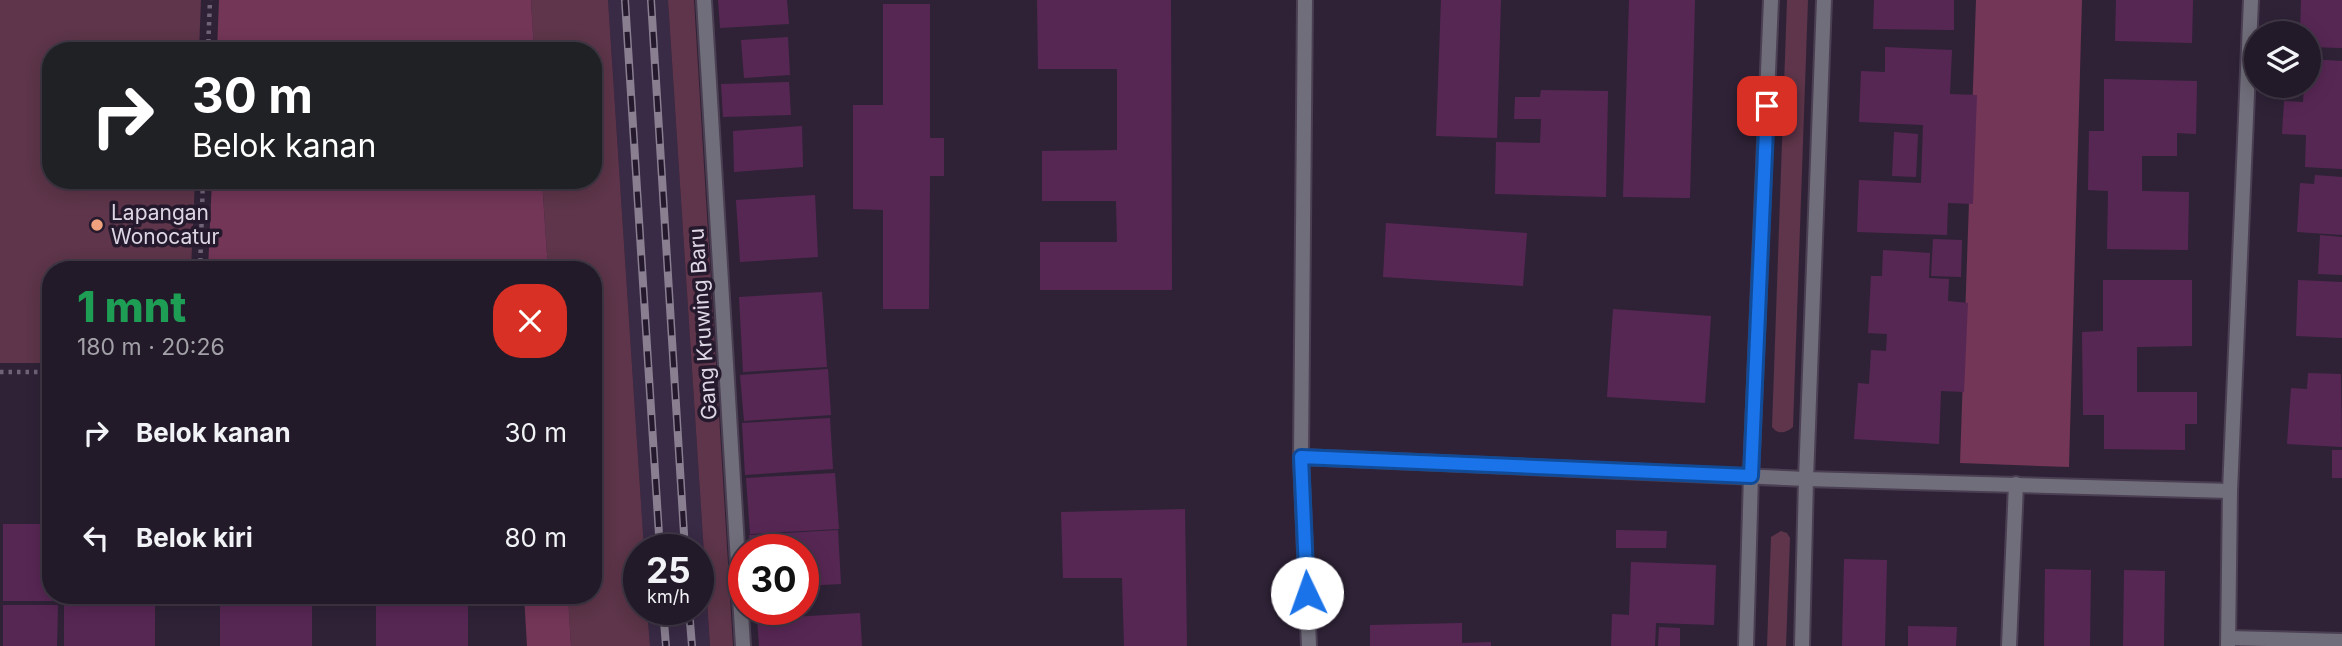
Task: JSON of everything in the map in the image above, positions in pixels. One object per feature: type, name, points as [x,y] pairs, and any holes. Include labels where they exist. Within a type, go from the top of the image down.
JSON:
[{"type":"street","name":"Gang Kruwing Baru","points":[[704,0],[743,646]]},
{"type":"street","points":[[1305,0],[1301,457],[1310,646]]},
{"type":"street","points":[[1746,646],[1771,0]]},
{"type":"street","points":[[1802,646],[1824,0]]},
{"type":"street","points":[[2251,0],[2231,491],[2228,642],[2342,642]]},
{"type":"street","points":[[1301,457],[1806,479],[2231,491]]},
{"type":"street","points":[[2009,646],[2017,484]]},
{"type":"path","points":[[208,42],[210,0]]},
{"type":"path","points":[[200,261],[204,189]]},
{"type":"path","points":[[0,372],[42,372]]},
{"type":"shaded area","name":"Lapangan Wonocatur","points":[[0,0],[201,0],[199,42],[42,42],[42,189],[195,189],[191,261],[42,261],[42,363],[0,363]]},
{"type":"shaded area","points":[[219,0],[531,0],[533,42],[217,42]]},
{"type":"shaded area","points":[[531,0],[608,0],[643,534],[623,534],[623,625],[648,625],[650,646],[571,646],[569,604],[602,604],[602,261],[547,261],[543,189],[602,189],[602,42],[533,42]]},
{"type":"shaded area","points":[[608,0],[668,0],[703,534],[643,534]]},
{"type":"shaded area","points":[[668,0],[694,0],[728,563],[728,625],[732,625],[733,646],[710,646],[709,625],[714,625],[714,534],[703,534]]},
{"type":"shaded area","points":[[1787,0],[1808,0],[1793,427],[1782,432],[1772,427]]},
{"type":"shaded area","points":[[1976,0],[2082,0],[2069,467],[1960,463]]},
{"type":"shaded area","points":[[212,189],[543,189],[547,261],[208,261]]},
{"type":"shaded area","points":[[1781,531],[1787,533],[1790,538],[1786,646],[1767,646],[1771,537]]},
{"type":"shaded area","points":[[525,604],[569,604],[571,646],[527,646]]},
{"type":"shaded area","points":[[648,625],[709,625],[710,646],[650,646]]},
{"type":"building","points":[[718,0],[787,0],[789,24],[720,28]]},
{"type":"building","points":[[1037,0],[1171,0],[1172,290],[1040,290],[1040,242],[1117,242],[1116,201],[1042,201],[1042,151],[1117,150],[1117,69],[1038,69]]},
{"type":"building","points":[[1441,0],[1501,0],[1497,138],[1436,136]]},
{"type":"building","points":[[1629,0],[1695,0],[1690,198],[1623,197]]},
{"type":"building","points":[[1874,0],[1954,0],[1954,30],[1873,29]]},
{"type":"building","points":[[2116,0],[2193,0],[2192,43],[2115,41]]},
{"type":"building","points":[[2301,0],[2342,0],[2342,48],[2321,47],[2321,21],[2300,21]]},
{"type":"building","points":[[883,4],[930,4],[930,138],[944,138],[944,176],[930,176],[929,309],[883,309],[883,210],[853,209],[853,105],[883,105]]},
{"type":"building","points":[[788,37],[790,75],[744,78],[741,40]]},
{"type":"building","points":[[1885,47],[1952,50],[1950,94],[1977,95],[1973,204],[1948,203],[1947,235],[1857,232],[1859,180],[1921,183],[1923,125],[1859,122],[1861,71],[1885,72]]},
{"type":"building","points":[[2321,60],[2342,61],[2342,169],[2305,167],[2306,135],[2282,134],[2284,101],[2303,102],[2303,98],[2321,98]]},
{"type":"building","points":[[2104,79],[2197,81],[2196,134],[2177,133],[2177,156],[2142,156],[2142,191],[2189,192],[2188,250],[2107,249],[2108,191],[2088,190],[2089,131],[2104,131]]},
{"type":"building","points":[[789,82],[791,115],[723,117],[721,84]]},
{"type":"building","points":[[1541,90],[1608,91],[1606,197],[1495,194],[1496,142],[1540,143],[1541,119],[1514,119],[1515,97],[1540,97]]},
{"type":"building","points":[[802,126],[803,167],[734,172],[733,131]]},
{"type":"building","points":[[1894,132],[1918,134],[1916,177],[1892,176]]},
{"type":"building","points":[[2315,175],[2342,177],[2342,235],[2297,232],[2300,183],[2314,184]]},
{"type":"building","points":[[815,195],[818,257],[740,262],[736,200]]},
{"type":"building","points":[[1386,223],[1527,233],[1523,286],[1383,277]]},
{"type":"building","points":[[2320,235],[2342,237],[2342,275],[2318,274]]},
{"type":"building","points":[[1933,239],[1962,240],[1961,277],[1931,276]]},
{"type":"building","points":[[1883,250],[1930,253],[1929,278],[1949,279],[1948,301],[1968,303],[1964,392],[1941,391],[1939,444],[1854,439],[1858,383],[1869,384],[1871,350],[1886,351],[1887,334],[1868,333],[1871,276],[1882,276]]},
{"type":"building","points":[[2103,280],[2192,280],[2192,346],[2137,347],[2137,392],[2197,392],[2197,424],[2185,424],[2185,450],[2104,449],[2104,415],[2083,415],[2082,332],[2103,331]]},
{"type":"building","points":[[2298,280],[2342,282],[2342,338],[2296,336]]},
{"type":"building","points":[[822,292],[827,367],[743,372],[739,297]]},
{"type":"building","points":[[1613,309],[1711,316],[1705,403],[1607,397]]},
{"type":"building","points":[[828,369],[831,415],[744,421],[740,375]]},
{"type":"building","points":[[2308,373],[2341,374],[2342,447],[2287,444],[2291,388],[2307,389]]},
{"type":"building","points":[[830,418],[833,469],[745,475],[742,423]]},
{"type":"building","points":[[2332,450],[2342,450],[2342,478],[2332,478]]},
{"type":"building","points":[[835,473],[839,529],[750,534],[746,478]]},
{"type":"building","points":[[1185,509],[1187,646],[1124,646],[1122,578],[1063,578],[1061,512]]},
{"type":"building","points":[[3,524],[42,524],[42,601],[3,601]]},
{"type":"building","points":[[838,530],[841,584],[819,585],[819,534],[767,534]]},
{"type":"building","points":[[1616,530],[1667,531],[1666,548],[1616,548]]},
{"type":"building","points":[[1844,559],[1887,560],[1885,646],[1842,646]]},
{"type":"building","points":[[1631,562],[1716,565],[1714,625],[1656,623],[1655,646],[1611,646],[1612,614],[1629,615]]},
{"type":"building","points":[[2045,569],[2091,570],[2090,646],[2044,646]]},
{"type":"building","points":[[2124,570],[2165,571],[2164,646],[2123,646]]},
{"type":"building","points":[[64,604],[155,604],[155,646],[64,646]]},
{"type":"building","points":[[220,604],[312,604],[312,646],[220,646]]},
{"type":"building","points":[[376,604],[468,604],[468,646],[376,646]]},
{"type":"building","points":[[3,605],[58,605],[57,646],[3,646]]},
{"type":"building","points":[[860,613],[862,646],[759,646],[757,625],[819,625],[819,615]]},
{"type":"building","points":[[1462,623],[1462,643],[1491,642],[1491,646],[1370,646],[1370,625]]},
{"type":"building","points":[[1908,626],[1957,627],[1956,646],[1908,646]]},
{"type":"building","points":[[1659,627],[1680,628],[1680,646],[1658,646]]},
{"type":"railway","points":[[625,0],[659,534]]},
{"type":"railway","points":[[651,0],[684,534]]},
{"type":"railway","points":[[664,625],[666,646]]},
{"type":"railway","points":[[690,625],[692,646]]},
{"type":"place","name":"Lapangan Wonocatur","points":[[97,225]]},
{"type":"route","points":[[1307,593],[1301,457],[1751,476],[1767,106]]}]
